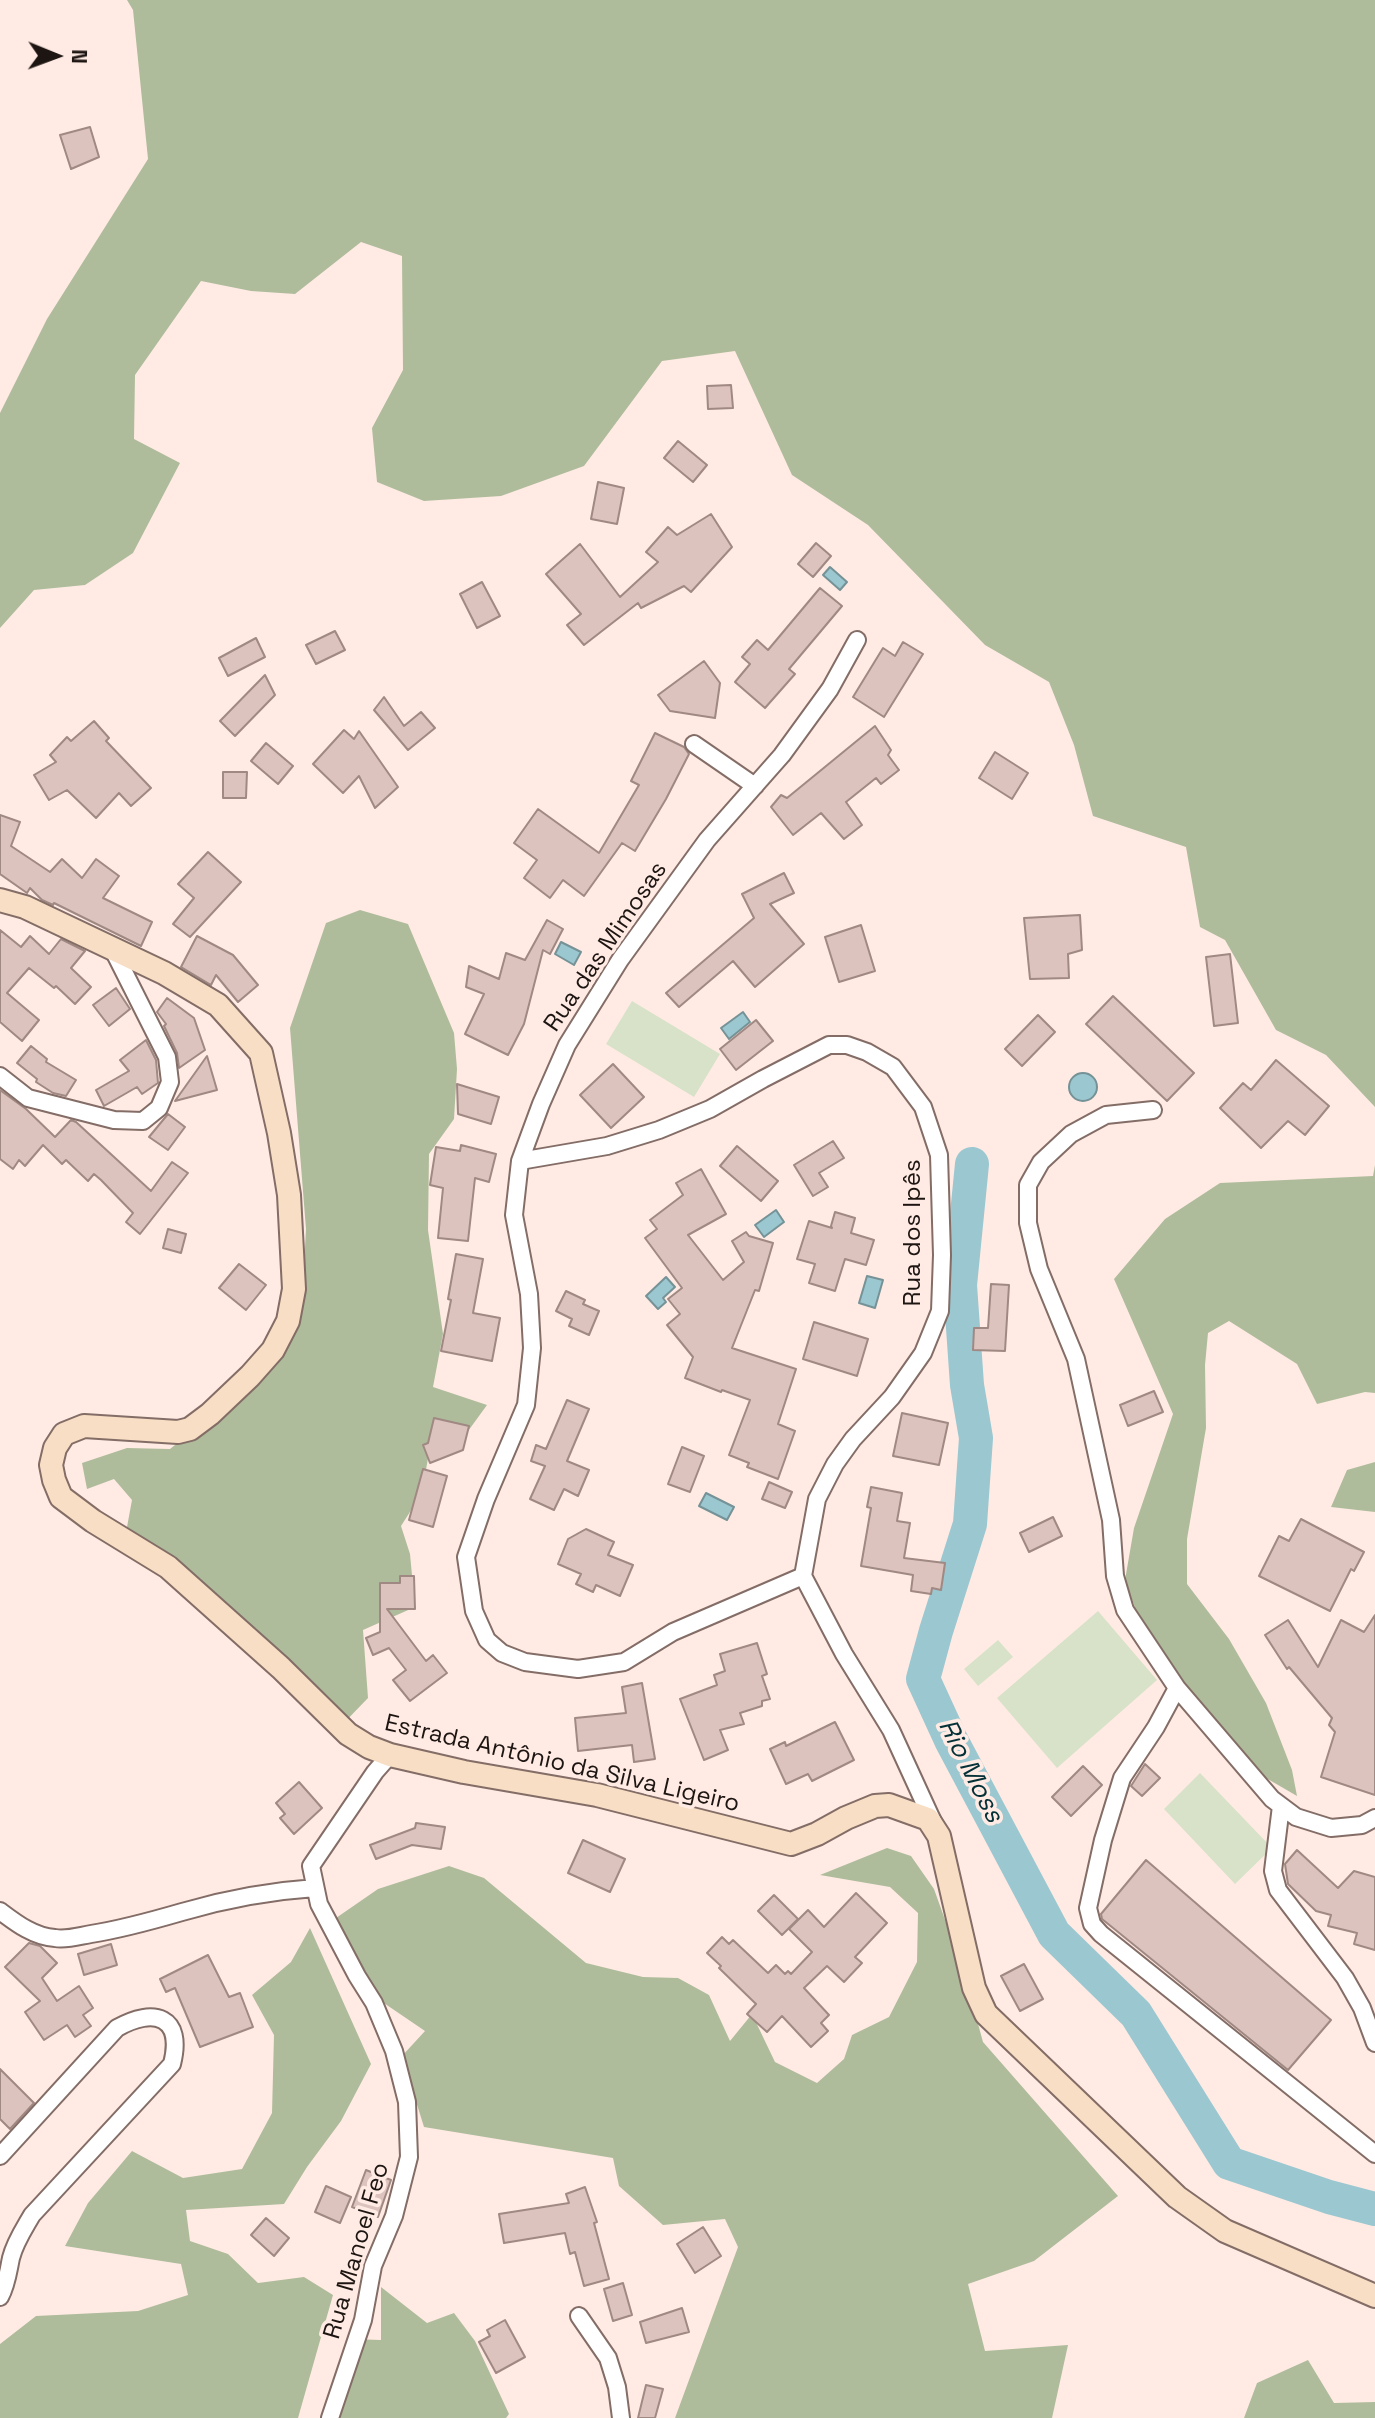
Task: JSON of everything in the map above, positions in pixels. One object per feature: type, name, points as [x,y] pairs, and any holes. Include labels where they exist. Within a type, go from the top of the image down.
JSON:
[{"type":"street","name":"Rua das Mimosas","points":[[803,1576],[673,1632],[624,1662],[578,1669],[525,1662],[502,1653],[487,1640],[474,1611],[466,1557],[486,1499],[526,1405],[532,1348],[529,1294],[514,1215],[520,1161],[567,1045],[620,960],[707,840],[782,755],[830,689],[857,640]]},
{"type":"street","points":[[694,744],[755,786]]},
{"type":"street","name":"Estrada Antônio da Silva Ligeiro","points":[[0,900],[25,907],[164,973],[218,1005],[261,1053],[289,1195],[294,1289],[288,1321],[273,1350],[250,1376],[190,1429],[178,1432],[84,1426],[64,1434],[55,1448],[51,1465],[61,1497],[93,1521],[168,1567],[281,1668],[348,1734],[369,1747],[464,1772],[597,1795],[791,1844],[875,1806],[889,1805],[928,1819],[939,1836]]},
{"type":"street","points":[[0,1076],[28,1098],[114,1120],[143,1121],[159,1108],[170,1082],[167,1057],[112,948]]},
{"type":"street","name":"Rua dos Ipês","points":[[520,1161],[607,1146],[659,1130],[710,1109],[829,1045],[847,1045],[893,1067],[923,1107],[939,1155],[940,1311],[923,1353],[892,1397],[853,1439],[835,1464],[817,1499],[803,1576]]},
{"type":"street","points":[[1153,1110],[1106,1115],[1071,1134],[1041,1162],[1028,1185],[1028,1223],[1039,1269],[1076,1359],[1111,1520],[1115,1576],[1125,1610],[1177,1688],[1272,1799],[1296,1817],[1331,1828],[1362,1825],[1375,1818]]},
{"type":"street","points":[[803,1576],[844,1654],[891,1730],[939,1836],[974,1988],[986,2014],[1177,2197],[1225,2231],[1375,2296]]},
{"type":"street","points":[[1177,1688],[1156,1727],[1122,1778],[1103,1840],[1088,1908],[1092,1924],[1375,2154]]},
{"type":"street","points":[[0,1911],[33,1932],[52,1938],[68,1938],[139,1926],[269,1891],[315,1888],[311,1866],[390,1755]]},
{"type":"street","points":[[1281,1806],[1273,1871],[1278,1890],[1368,2004],[1375,2043]]},
{"type":"street","name":"Rua Manoel Feo","points":[[315,1888],[329,1925],[374,2003],[394,2051],[407,2102],[409,2157],[394,2216],[373,2266],[363,2320],[330,2418]]},
{"type":"street","points":[[0,2156],[117,2028],[133,2019],[150,2015],[163,2019],[173,2033],[176,2047],[172,2064],[32,2215],[18,2239],[8,2282],[0,2297]]},
{"type":"street","points":[[579,2316],[608,2358],[617,2387],[621,2418]]},
{"type":"green space","points":[[127,0],[1375,0],[1375,1107],[1326,1055],[1276,1030],[1225,940],[1200,927],[1186,847],[1093,816],[1074,745],[1049,682],[985,645],[868,525],[792,475],[735,351],[662,361],[584,466],[501,496],[424,501],[377,482],[372,428],[403,370],[402,256],[361,242],[295,294],[251,291],[201,281],[135,375],[134,439],[180,463],[133,553],[85,585],[34,590],[0,628],[0,413],[47,319],[148,159],[133,10]]},
{"type":"green space","points":[[360,910],[408,924],[454,1033],[457,1069],[454,1119],[429,1154],[428,1230],[443,1334],[433,1387],[487,1405],[463,1438],[432,1435],[422,1493],[401,1526],[410,1554],[415,1607],[363,1630],[368,1698],[339,1728],[317,1720],[211,1599],[127,1527],[132,1500],[114,1479],[87,1489],[82,1463],[127,1448],[170,1449],[259,1378],[301,1320],[306,1229],[290,1028],[326,923]]},
{"type":"green space","points":[[632,1001],[720,1054],[694,1097],[606,1044]]},
{"type":"green space","points":[[1375,1165],[1375,1393],[1365,1392],[1317,1404],[1297,1364],[1229,1321],[1208,1333],[1206,1428],[1187,1539],[1187,1584],[1229,1639],[1266,1703],[1292,1770],[1297,1796],[1223,1753],[1156,1666],[1125,1580],[1134,1528],[1173,1414],[1114,1279],[1165,1219],[1220,1183],[1373,1176]]},
{"type":"green space","points":[[1375,1462],[1375,1512],[1331,1507],[1347,1470]]},
{"type":"green space","points":[[1098,1611],[1157,1680],[1057,1768],[997,1698]]},
{"type":"green space","points":[[998,1640],[1013,1657],[978,1686],[964,1669]]},
{"type":"green space","points":[[1200,1773],[1272,1848],[1235,1884],[1164,1809]]},
{"type":"green space","points":[[887,1848],[911,1856],[934,1889],[964,1973],[983,2042],[1118,2196],[1034,2261],[968,2284],[985,2351],[1068,2345],[1052,2418],[675,2418],[738,2247],[725,2219],[663,2225],[619,2186],[613,2158],[424,2127],[402,2056],[425,2031],[375,1997],[336,1918],[378,1889],[449,1866],[484,1878],[586,1963],[643,1977],[678,1978],[709,1995],[730,2041],[752,2014],[775,2062],[817,2083],[844,2059],[852,2035],[889,2017],[917,1962],[918,1913],[890,1887],[820,1875]]},
{"type":"green space","points":[[310,1928],[371,2064],[341,2121],[284,2204],[186,2210],[190,2241],[228,2254],[258,2283],[304,2277],[333,2295],[298,2418],[0,2418],[0,2344],[36,2316],[138,2311],[188,2295],[181,2264],[65,2246],[88,2203],[132,2151],[183,2178],[242,2169],[272,2113],[274,2035],[252,1995],[291,1962]]},
{"type":"green space","points":[[381,2287],[427,2323],[454,2313],[475,2341],[509,2414],[506,2418],[324,2418],[351,2339],[381,2340]]},
{"type":"green space","points":[[1308,2360],[1334,2403],[1375,2402],[1375,2418],[1244,2418],[1257,2383]]},
{"type":"water","points":[[830,567],[847,582],[840,590],[823,575]]},
{"type":"water","points":[[561,942],[581,952],[574,965],[555,954]]},
{"type":"water","points":[[743,1012],[750,1022],[729,1039],[721,1028]]},
{"type":"water","points":[[1083,1073],[1093,1077],[1097,1087],[1093,1097],[1083,1101],[1073,1097],[1069,1087],[1073,1077]]},
{"type":"water","points":[[776,1210],[784,1222],[764,1237],[755,1225]]},
{"type":"water","points":[[867,1276],[883,1280],[875,1308],[859,1303]]},
{"type":"water","points":[[666,1277],[675,1287],[663,1298],[666,1302],[658,1309],[646,1296]]},
{"type":"water","points":[[706,1493],[734,1507],[727,1520],[699,1506]]},
{"type":"building","points":[[90,127],[99,157],[71,169],[60,135]]},
{"type":"building","points":[[731,385],[733,408],[708,409],[707,386]]},
{"type":"building","points":[[678,441],[707,465],[693,482],[664,458]]},
{"type":"building","points":[[598,482],[624,488],[617,524],[591,519]]},
{"type":"building","points":[[711,514],[732,547],[691,592],[684,586],[641,608],[638,603],[584,645],[567,625],[581,614],[546,574],[580,544],[620,597],[658,562],[646,552],[668,527],[677,535]]},
{"type":"building","points":[[816,543],[831,556],[813,577],[798,564]]},
{"type":"building","points":[[482,582],[500,616],[477,628],[460,594]]},
{"type":"building","points":[[820,588],[842,606],[789,669],[795,674],[765,708],[735,682],[750,664],[742,657],[757,640],[768,650]]},
{"type":"building","points":[[335,631],[345,650],[316,664],[306,645]]},
{"type":"building","points":[[256,638],[265,657],[228,676],[219,658]]},
{"type":"building","points":[[903,642],[923,654],[884,717],[853,697],[883,648],[895,656]]},
{"type":"building","points":[[704,661],[720,683],[715,718],[670,711],[658,695]]},
{"type":"building","points":[[265,675],[275,695],[235,736],[220,721]]},
{"type":"building","points":[[384,697],[404,726],[421,712],[435,728],[408,750],[374,710]]},
{"type":"building","points":[[94,721],[109,738],[106,741],[151,788],[131,806],[119,793],[96,818],[67,790],[49,800],[34,775],[56,762],[50,755],[67,737],[71,741]]},
{"type":"building","points":[[875,726],[891,750],[888,755],[899,770],[881,784],[876,778],[846,802],[862,825],[844,839],[821,813],[793,835],[771,807],[781,795],[787,798]]},
{"type":"building","points":[[344,730],[354,739],[359,731],[398,787],[375,808],[359,776],[343,793],[313,764]]},
{"type":"building","points":[[655,733],[684,747],[689,754],[635,851],[622,843],[584,896],[563,880],[550,898],[524,878],[537,860],[514,843],[538,809],[599,853],[639,785],[631,781]]},
{"type":"building","points":[[266,743],[293,766],[278,784],[251,761]]},
{"type":"building","points":[[995,752],[1028,773],[1012,799],[979,778]]},
{"type":"building","points":[[223,772],[247,772],[246,798],[223,798]]},
{"type":"building","points":[[0,815],[20,822],[11,846],[50,872],[62,859],[82,878],[96,859],[119,876],[103,898],[152,922],[141,946],[42,900],[30,888],[27,893],[0,874]]},
{"type":"building","points":[[208,852],[241,882],[190,937],[173,924],[194,898],[178,884]]},
{"type":"building","points":[[784,873],[794,893],[770,904],[804,944],[755,987],[733,961],[679,1007],[666,993],[754,918],[742,894]]},
{"type":"building","points":[[1080,915],[1082,950],[1068,954],[1069,978],[1030,979],[1024,918]]},
{"type":"building","points":[[547,920],[563,929],[550,954],[543,950],[524,1024],[508,1055],[465,1034],[484,994],[466,987],[469,966],[499,979],[506,953],[525,960]]},
{"type":"building","points":[[861,925],[875,971],[839,982],[825,937]]},
{"type":"building","points":[[0,930],[21,947],[30,936],[49,954],[61,939],[85,951],[71,968],[91,987],[75,1004],[56,986],[54,988],[29,968],[7,993],[39,1020],[22,1041],[0,1022]]},
{"type":"building","points":[[197,936],[233,955],[258,985],[238,1002],[216,975],[211,985],[181,967]]},
{"type":"building","points":[[1230,954],[1238,1023],[1214,1026],[1206,957]]},
{"type":"building","points":[[116,988],[130,1009],[109,1026],[93,1005]]},
{"type":"building","points":[[1113,996],[1194,1073],[1167,1101],[1086,1024]]},
{"type":"building","points":[[167,998],[194,1018],[205,1050],[179,1068],[177,1053],[164,1026],[166,1024],[157,1012]]},
{"type":"building","points":[[1038,1015],[1055,1032],[1022,1066],[1005,1049]]},
{"type":"building","points":[[756,1020],[773,1041],[736,1070],[720,1049]]},
{"type":"building","points":[[146,1040],[156,1060],[158,1083],[142,1094],[137,1087],[104,1106],[96,1090],[129,1071],[120,1060]]},
{"type":"building","points":[[31,1046],[47,1059],[46,1062],[76,1080],[66,1096],[53,1093],[36,1082],[37,1079],[17,1063]]},
{"type":"building","points":[[207,1056],[217,1090],[175,1101]]},
{"type":"building","points":[[1276,1060],[1329,1106],[1305,1135],[1288,1121],[1261,1148],[1220,1108],[1243,1083],[1251,1090]]},
{"type":"building","points":[[613,1064],[644,1097],[611,1128],[580,1095]]},
{"type":"building","points":[[457,1084],[499,1097],[491,1124],[458,1114]]},
{"type":"building","points":[[0,1090],[26,1109],[55,1137],[71,1120],[76,1122],[151,1191],[172,1162],[188,1173],[140,1234],[126,1222],[133,1213],[101,1180],[94,1174],[88,1181],[66,1160],[62,1164],[43,1145],[25,1166],[19,1160],[13,1169],[0,1159]]},
{"type":"building","points":[[168,1114],[185,1127],[168,1150],[149,1137]]},
{"type":"building","points":[[833,1141],[844,1158],[819,1173],[828,1187],[813,1196],[794,1165]]},
{"type":"building","points":[[461,1145],[496,1154],[489,1182],[475,1178],[468,1241],[438,1238],[443,1188],[430,1185],[436,1147],[460,1151]]},
{"type":"building","points":[[737,1146],[778,1181],[761,1201],[720,1166]]},
{"type":"building","points":[[701,1169],[726,1214],[688,1235],[723,1280],[744,1262],[732,1241],[746,1232],[749,1236],[773,1243],[759,1291],[755,1290],[732,1348],[796,1369],[778,1424],[795,1431],[778,1479],[747,1467],[749,1463],[729,1455],[750,1400],[685,1378],[693,1357],[667,1325],[680,1314],[668,1299],[682,1288],[645,1238],[657,1229],[650,1220],[683,1195],[676,1183]]},
{"type":"building","points":[[835,1212],[855,1218],[851,1233],[874,1240],[866,1265],[845,1259],[835,1291],[809,1283],[815,1264],[797,1259],[809,1221],[832,1228]]},
{"type":"building","points":[[168,1229],[186,1234],[181,1253],[163,1248]]},
{"type":"building","points":[[456,1254],[483,1259],[473,1313],[500,1318],[492,1361],[441,1351]]},
{"type":"building","points":[[239,1264],[266,1285],[246,1310],[219,1288]]},
{"type":"building","points":[[991,1284],[1009,1285],[1005,1351],[973,1350],[974,1328],[988,1328]]},
{"type":"building","points":[[566,1291],[599,1311],[589,1335],[569,1326],[572,1319],[556,1311]]},
{"type":"building","points":[[814,1322],[868,1339],[857,1376],[803,1359]]},
{"type":"building","points":[[1154,1391],[1163,1412],[1128,1426],[1120,1405]]},
{"type":"building","points":[[567,1400],[589,1409],[567,1461],[589,1470],[578,1496],[564,1489],[554,1510],[530,1499],[545,1466],[531,1461],[536,1445],[546,1449]]},
{"type":"building","points":[[902,1413],[948,1423],[939,1465],[893,1456]]},
{"type":"building","points":[[434,1418],[469,1426],[463,1450],[430,1463],[423,1445],[428,1443]]},
{"type":"building","points":[[682,1447],[704,1456],[690,1492],[668,1484]]},
{"type":"building","points":[[423,1469],[447,1476],[433,1527],[409,1520]]},
{"type":"building","points":[[769,1482],[792,1492],[785,1508],[762,1499]]},
{"type":"building","points":[[871,1487],[902,1493],[897,1521],[910,1523],[904,1558],[945,1563],[941,1590],[932,1588],[931,1594],[911,1591],[913,1575],[861,1566],[871,1508],[867,1507]]},
{"type":"building","points":[[1053,1517],[1062,1536],[1029,1552],[1020,1533]]},
{"type":"building","points":[[1301,1519],[1364,1552],[1354,1571],[1351,1569],[1330,1611],[1259,1576],[1279,1536],[1289,1541]]},
{"type":"building","points":[[586,1529],[614,1542],[608,1555],[633,1565],[620,1596],[596,1585],[593,1592],[576,1584],[581,1574],[558,1564],[568,1539]]},
{"type":"building","points":[[400,1576],[414,1576],[415,1609],[387,1609],[426,1661],[433,1655],[447,1673],[410,1701],[393,1680],[406,1670],[389,1648],[373,1655],[366,1638],[380,1632],[380,1583],[400,1583]]},
{"type":"building","points":[[1375,1615],[1375,1795],[1321,1777],[1335,1732],[1329,1725],[1332,1718],[1289,1667],[1287,1669],[1265,1635],[1288,1620],[1318,1667],[1341,1620],[1364,1632]]},
{"type":"building","points":[[757,1643],[767,1674],[762,1676],[770,1699],[762,1701],[762,1706],[740,1713],[744,1724],[720,1730],[728,1750],[704,1760],[680,1699],[717,1685],[714,1675],[725,1671],[720,1654]]},
{"type":"building","points":[[642,1683],[655,1759],[634,1762],[632,1745],[578,1751],[575,1718],[626,1713],[622,1687]]},
{"type":"building","points":[[835,1722],[854,1760],[812,1781],[808,1774],[786,1784],[770,1749],[785,1742],[786,1746]]},
{"type":"building","points":[[1145,1764],[1160,1778],[1142,1796],[1131,1786]]},
{"type":"building","points":[[1083,1766],[1102,1785],[1071,1816],[1052,1797]]},
{"type":"building","points":[[299,1782],[322,1808],[294,1834],[280,1818],[285,1814],[276,1803]]},
{"type":"building","points":[[416,1823],[445,1827],[441,1849],[412,1845],[376,1859],[370,1845],[415,1828]]},
{"type":"building","points":[[583,1840],[625,1859],[610,1892],[568,1873]]},
{"type":"building","points":[[1297,1850],[1338,1888],[1354,1871],[1375,1877],[1375,1950],[1354,1944],[1357,1933],[1328,1926],[1331,1915],[1316,1911],[1288,1884],[1285,1864]]},
{"type":"building","points":[[1146,1860],[1331,2020],[1288,2070],[1102,1919],[1101,1914]]},
{"type":"building","points":[[856,1893],[887,1923],[855,1957],[862,1963],[844,1982],[827,1966],[804,1988],[829,2015],[821,2023],[828,2031],[811,2047],[782,2016],[767,2032],[747,2014],[756,2004],[707,1953],[722,1937],[729,1944],[733,1940],[768,1973],[776,1965],[785,1974],[788,1971],[791,1974],[812,1952],[789,1929],[808,1910],[824,1927]]},
{"type":"building","points":[[774,1895],[798,1919],[782,1935],[758,1911]]},
{"type":"building","points":[[29,1943],[40,1946],[57,1963],[42,1978],[57,2001],[79,1986],[93,2008],[83,2015],[91,2026],[75,2037],[67,2025],[44,2040],[25,2012],[40,2001],[5,1967]]},
{"type":"building","points":[[111,1944],[117,1965],[84,1975],[78,1954]]},
{"type":"building","points":[[208,1955],[229,1997],[240,1993],[253,2027],[200,2047],[175,1988],[166,1992],[160,1979]]},
{"type":"building","points":[[1024,1964],[1043,1999],[1020,2011],[1001,1976]]},
{"type":"building","points":[[0,2069],[34,2103],[10,2129],[0,2119]]},
{"type":"building","points":[[366,2170],[391,2180],[378,2217],[352,2207]]},
{"type":"building","points":[[326,2186],[351,2197],[340,2223],[315,2212]]},
{"type":"building","points":[[585,2187],[597,2222],[594,2223],[609,2279],[584,2286],[575,2252],[570,2254],[565,2233],[504,2243],[499,2214],[569,2203],[566,2194]]},
{"type":"building","points":[[266,2218],[289,2238],[274,2256],[251,2235]]},
{"type":"building","points":[[703,2227],[721,2256],[695,2273],[677,2244]]},
{"type":"building","points":[[623,2283],[632,2315],[613,2321],[604,2289]]},
{"type":"building","points":[[682,2308],[689,2332],[646,2343],[640,2322]]},
{"type":"building","points":[[505,2320],[525,2357],[496,2373],[479,2342],[490,2336],[487,2330]]},
{"type":"building","points":[[646,2385],[663,2389],[655,2418],[638,2418]]},
{"type":"waterway","name":"Rio Moss","points":[[972,1164],[960,1285],[967,1385],[976,1438],[970,1524],[923,1679],[951,1740],[1054,1934],[1136,2014],[1229,2163],[1375,2209]]}]
